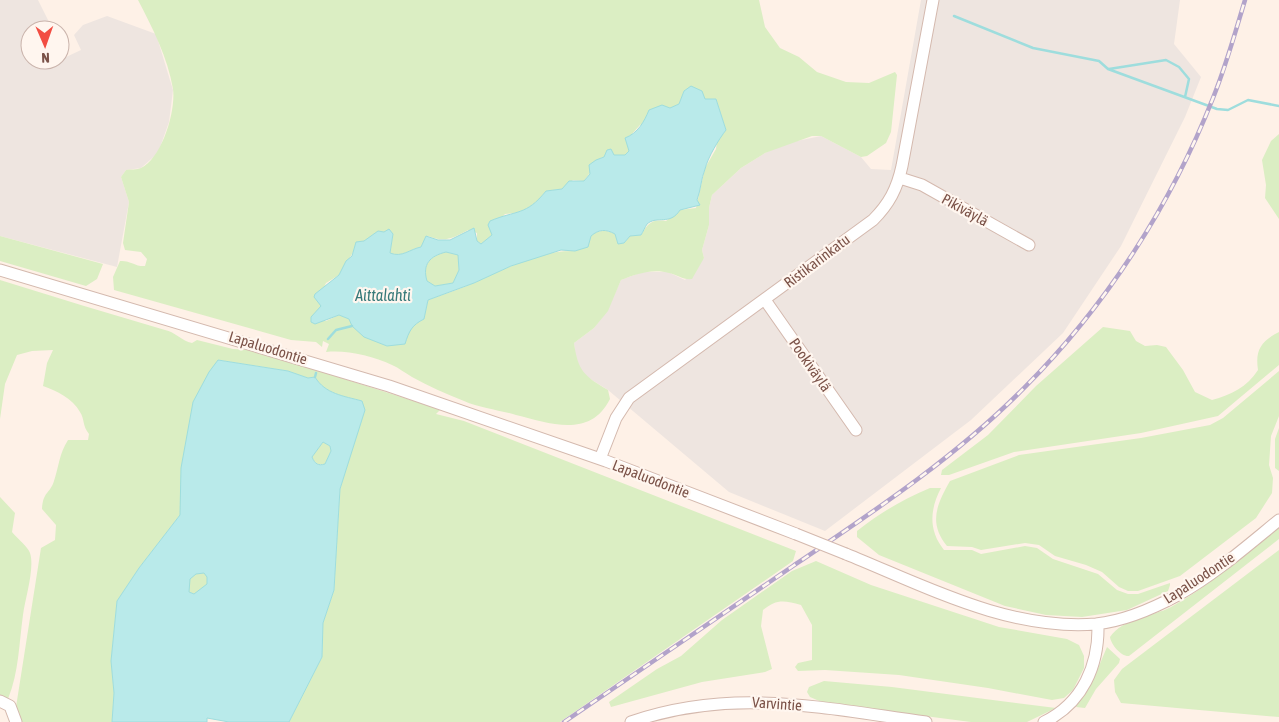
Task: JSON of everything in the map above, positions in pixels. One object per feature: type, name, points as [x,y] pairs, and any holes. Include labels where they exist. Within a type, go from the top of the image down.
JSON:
[{"type":"street","name":"Ristikarinkatu","points":[[600,459],[616,418],[629,398],[872,220],[888,203],[900,178],[933,0]]},
{"type":"street","name":"Pikiväylä","points":[[900,178],[922,186],[1029,245]]},
{"type":"street","name":"Lapaluodontie","points":[[0,270],[351,374],[600,459],[964,601],[1007,615],[1043,623],[1098,624],[1138,613],[1179,594],[1279,520]]},
{"type":"street","name":"Pookiväylä","points":[[765,300],[856,430]]},
{"type":"street","points":[[1044,722],[1068,706],[1086,682],[1097,651],[1098,624]]},
{"type":"street","points":[[0,701],[10,706],[16,722]]},
{"type":"street","name":"Varvintie","points":[[631,722],[649,719],[686,706],[739,701],[796,704],[926,722]]},
{"type":"shaded area","points":[[0,0],[38,0],[48,20],[20,20],[20,70],[70,70],[70,55],[81,50],[74,35],[83,25],[107,16],[156,34],[173,90],[169,122],[158,153],[141,168],[126,170],[121,177],[129,202],[117,267],[0,236]]},
{"type":"shaded area","points":[[921,0],[1180,0],[1174,44],[1201,77],[1185,117],[1121,246],[1063,333],[971,420],[825,531],[729,492],[608,390],[584,375],[576,362],[574,343],[594,328],[607,311],[621,280],[642,272],[668,272],[685,280],[704,258],[702,250],[709,225],[709,208],[712,195],[741,168],[765,153],[787,143],[821,136],[861,157],[871,169],[891,170]]},
{"type":"green space","points":[[138,0],[759,0],[765,27],[780,48],[799,57],[817,72],[846,82],[869,83],[895,72],[897,75],[891,132],[886,143],[867,156],[861,157],[821,136],[812,136],[765,153],[741,168],[712,195],[709,208],[709,225],[702,250],[704,258],[692,279],[651,271],[621,280],[608,311],[594,328],[574,343],[580,366],[584,372],[593,381],[608,390],[610,399],[602,412],[580,424],[568,425],[542,422],[483,407],[451,396],[412,377],[395,366],[376,359],[360,354],[326,352],[329,344],[323,341],[322,347],[316,342],[291,340],[114,290],[113,277],[120,261],[145,266],[147,259],[141,252],[125,250],[123,243],[129,202],[121,177],[126,170],[138,169],[149,163],[155,155],[170,121],[173,98],[171,77],[159,43]],"holes":[[[684,91],[705,99],[716,99],[726,130],[717,142],[716,149],[705,168],[696,208],[680,210],[666,221],[654,221],[646,227],[641,235],[630,236],[624,243],[618,244],[615,234],[609,231],[598,232],[588,238],[575,251],[562,251],[537,257],[428,300],[424,319],[387,346],[361,333],[352,325],[349,319],[339,315],[326,321],[311,318],[321,306],[318,300],[326,283],[339,275],[360,241],[364,242],[378,231],[393,234],[390,253],[398,254],[421,247],[428,236],[449,239],[468,230],[477,233],[477,241],[481,244],[492,235],[491,229],[505,214],[528,208],[546,191],[562,189],[573,180],[584,181],[601,158],[625,155],[629,151],[631,135],[640,125],[679,104]]]},
{"type":"green space","points":[[1279,134],[1279,219],[1265,198],[1266,185],[1262,160],[1271,141]]},
{"type":"green space","points":[[0,236],[103,264],[97,279],[86,286],[0,261]]},
{"type":"green space","points":[[446,252],[458,255],[459,270],[453,283],[435,286],[427,282],[427,266],[436,256]]},
{"type":"green space","points":[[0,280],[169,331],[188,342],[192,343],[197,340],[233,349],[253,350],[440,410],[436,414],[464,421],[796,551],[793,561],[560,722],[289,722],[322,657],[323,623],[334,590],[340,489],[351,452],[362,401],[329,391],[315,377],[308,378],[288,371],[219,360],[202,386],[180,515],[139,568],[117,601],[111,661],[114,693],[112,722],[20,722],[16,707],[41,548],[55,540],[56,525],[42,509],[43,503],[56,476],[61,455],[68,440],[88,440],[89,434],[77,407],[59,393],[43,386],[47,363],[53,350],[32,351],[17,355],[5,384],[0,419]]},
{"type":"green space","points":[[1103,327],[1130,331],[1136,341],[1145,346],[1157,345],[1166,347],[1183,370],[1195,392],[1212,400],[1232,393],[1244,386],[1254,376],[1258,370],[1257,357],[1261,347],[1268,339],[1279,332],[1279,365],[1218,416],[1141,433],[1014,452],[949,475],[941,475],[942,470],[988,435],[1036,386]]},
{"type":"green space","points":[[1279,371],[1279,416],[1271,436],[1269,465],[1273,478],[1272,493],[1256,518],[1180,576],[1138,591],[1128,591],[1119,587],[1102,572],[1055,556],[1039,545],[1025,543],[981,550],[972,547],[947,546],[941,538],[936,514],[941,498],[950,481],[1019,455],[1141,438],[1210,425],[1223,418]]},
{"type":"green space","points":[[1279,428],[1279,471],[1275,468],[1275,439]]},
{"type":"green space","points":[[323,442],[330,446],[331,451],[325,464],[319,464],[312,457]]},
{"type":"green space","points":[[930,488],[941,488],[937,496],[932,519],[935,535],[944,550],[972,550],[981,554],[1025,546],[1037,548],[1053,559],[1098,574],[1117,590],[1128,594],[1138,594],[1170,583],[1168,591],[1127,610],[1082,617],[1046,615],[1005,606],[879,555],[857,537],[857,531],[874,518]]},
{"type":"green space","points":[[0,497],[15,513],[12,532],[27,548],[31,559],[31,575],[23,615],[17,668],[8,699],[0,696]]},
{"type":"green space","points":[[1279,527],[1279,539],[1129,656],[1123,655],[1115,647],[1110,637],[1122,626],[1171,607],[1185,599],[1213,580]]},
{"type":"green space","points":[[1279,550],[1279,717],[1121,703],[1115,692],[1114,680],[1122,669]]},
{"type":"green space","points":[[816,561],[871,585],[999,627],[1067,639],[1079,645],[1084,656],[1084,668],[1073,690],[1064,698],[1052,700],[988,688],[899,675],[825,670],[798,671],[795,667],[798,663],[812,660],[812,625],[801,605],[790,602],[776,602],[763,610],[761,626],[772,669],[765,672],[702,682],[611,707],[609,702],[657,669],[681,656],[722,620],[792,571]]},
{"type":"green space","points":[[208,562],[208,588],[194,594],[189,592],[186,579]]},
{"type":"green space","points":[[1107,647],[1120,659],[1119,663],[1096,689],[1085,708],[1076,707],[1096,673]]},
{"type":"green space","points":[[824,681],[892,687],[1056,708],[1027,722],[971,722],[824,703],[810,697],[807,692],[809,687]]},
{"type":"water","name":"Aittalahti","points":[[691,86],[702,91],[705,99],[716,99],[726,130],[706,164],[697,200],[700,205],[680,210],[672,218],[651,221],[647,224],[641,235],[630,236],[624,243],[618,244],[615,234],[612,232],[600,231],[591,236],[588,247],[575,251],[561,250],[511,266],[474,283],[428,300],[424,319],[412,329],[405,344],[387,346],[364,337],[352,326],[349,319],[339,315],[315,324],[311,322],[311,317],[321,306],[314,297],[315,294],[339,275],[346,261],[352,256],[356,242],[364,241],[378,231],[384,232],[389,229],[393,234],[390,253],[398,254],[421,247],[426,236],[438,240],[450,240],[474,228],[477,241],[481,244],[492,235],[488,225],[490,221],[526,209],[546,191],[562,189],[569,181],[584,181],[590,174],[589,165],[604,157],[607,150],[611,149],[614,155],[625,155],[629,151],[625,138],[640,127],[649,110],[662,105],[670,108],[679,104],[684,91]],"holes":[[[446,252],[458,255],[459,270],[453,283],[435,286],[427,281],[427,265],[432,258]]]},
{"type":"water","points":[[218,360],[288,371],[308,378],[315,377],[319,383],[330,391],[362,401],[365,410],[340,489],[334,590],[323,623],[322,657],[289,722],[229,722],[207,718],[207,722],[112,722],[114,693],[111,661],[117,601],[139,568],[180,515],[181,468],[193,402],[209,372]],"holes":[[[323,442],[330,446],[331,451],[325,464],[319,465],[312,457]],[[204,573],[207,577],[207,584],[194,594],[189,592],[190,579],[196,574]]]},
{"type":"waterway","points":[[954,16],[1033,48],[1099,61],[1108,69],[1217,109],[1228,110],[1248,100],[1279,106]]},
{"type":"waterway","points":[[1109,69],[1166,60],[1179,67],[1189,79],[1185,97]]},
{"type":"waterway","points":[[328,339],[336,330],[352,326]]},
{"type":"waterway","points":[[315,377],[316,373]]},
{"type":"railway","points":[[564,722],[913,483],[970,437],[1024,388],[1054,356],[1109,288],[1156,215],[1196,138],[1218,86],[1245,0]]}]
